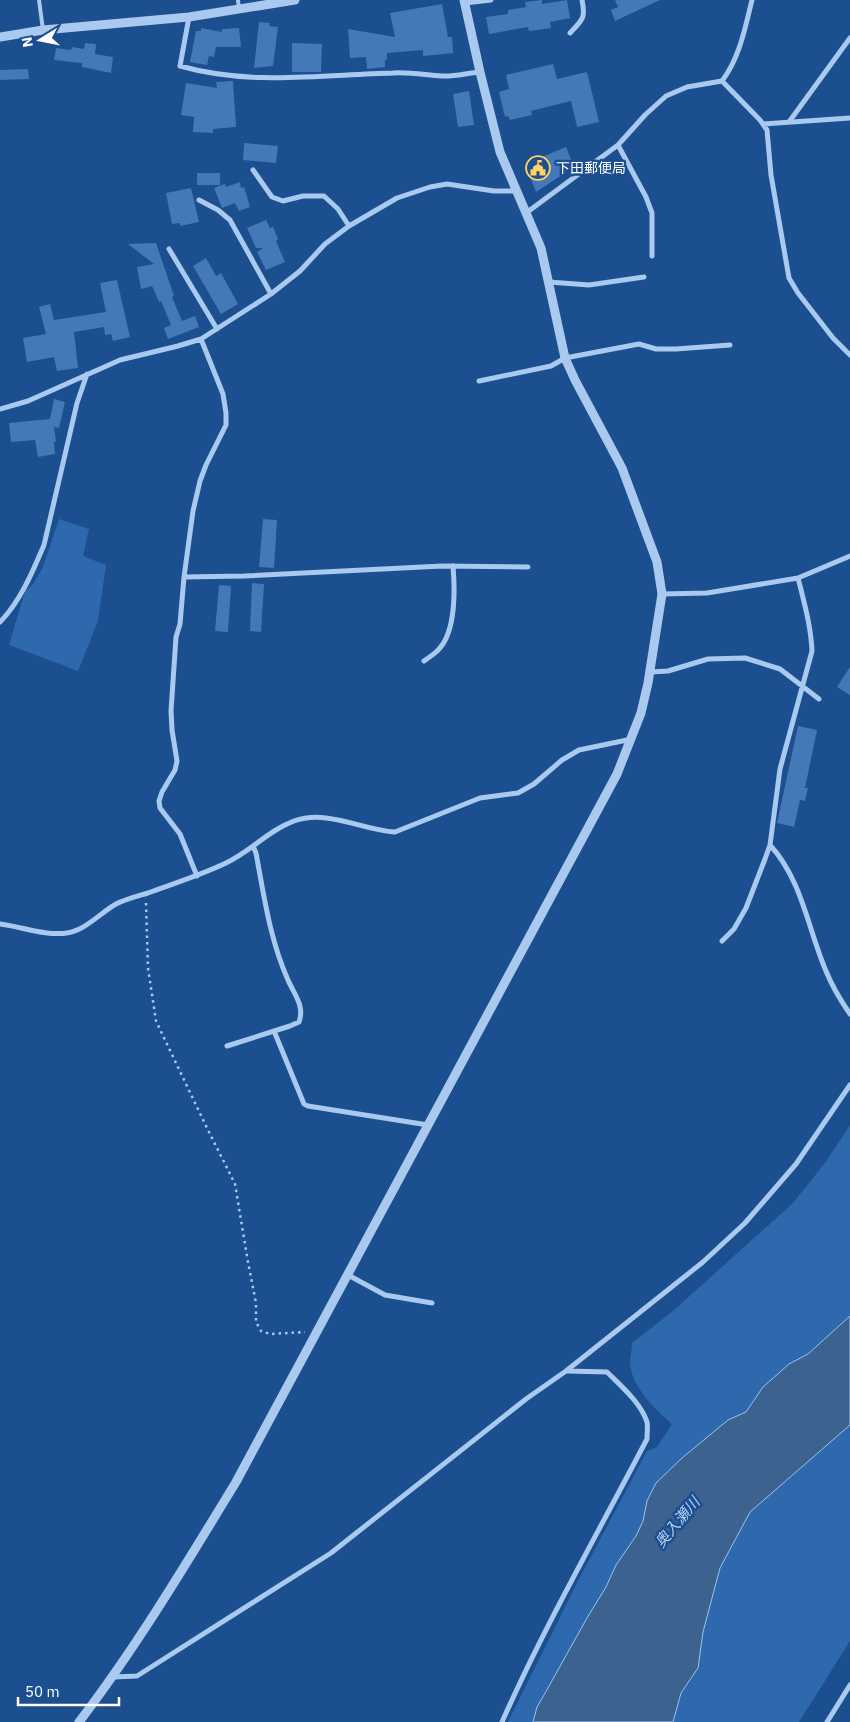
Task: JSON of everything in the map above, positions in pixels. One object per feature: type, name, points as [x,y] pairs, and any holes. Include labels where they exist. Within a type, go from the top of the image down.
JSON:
[{"type":"street","points":[[0,37],[43,30],[189,17],[239,4],[295,0]]},
{"type":"street","points":[[79,1722],[113,1677],[236,1482],[617,774],[641,713],[650,672],[662,594],[657,562],[622,468],[565,358],[541,248],[500,152],[465,2],[491,0]]},
{"type":"street","points":[[570,33],[583,19],[585,12],[582,0]]},
{"type":"street","points":[[526,213],[618,145],[645,115],[666,96],[687,87],[722,81],[732,68],[752,0]]},
{"type":"street","points":[[189,17],[180,66],[199,71],[237,78],[293,78],[394,73],[420,73],[443,76],[480,72]]},
{"type":"street","points":[[789,122],[850,38]]},
{"type":"street","points":[[722,81],[767,130],[771,174],[789,278],[832,338],[850,355]]},
{"type":"street","points":[[763,124],[850,118]]},
{"type":"street","points":[[618,145],[646,197],[652,213],[652,256]]},
{"type":"street","points":[[253,170],[272,197],[283,201],[303,196],[324,196],[338,209],[349,226]]},
{"type":"street","points":[[0,409],[28,401],[120,360],[178,346],[217,330],[271,294],[300,271],[326,244],[349,226],[397,198],[430,187],[446,184],[516,191]]},
{"type":"street","points":[[199,200],[218,210],[230,220],[271,294]]},
{"type":"street","points":[[169,248],[217,330]]},
{"type":"street","points":[[549,282],[589,285],[644,277]]},
{"type":"street","points":[[197,876],[180,834],[160,808],[159,802],[162,792],[175,770],[177,761],[172,730],[176,637],[180,624],[184,577],[200,481],[206,464],[226,425],[223,394],[201,338]]},
{"type":"street","points":[[479,381],[551,366],[565,358],[639,344],[656,349],[730,345]]},
{"type":"street","points":[[0,622],[15,603],[44,545],[77,403],[87,374]]},
{"type":"street","points":[[662,594],[707,593],[798,578],[850,556]]},
{"type":"street","points":[[184,577],[454,566],[528,567]]},
{"type":"street","points":[[424,662],[440,648],[450,627],[454,592],[454,566]]},
{"type":"street","points":[[722,941],[734,929],[746,908],[770,846],[780,769],[812,651],[806,607],[798,578]]},
{"type":"street","points":[[650,672],[668,671],[708,659],[746,658],[780,669],[819,699]]},
{"type":"street","points":[[0,924],[48,934],[69,933],[90,924],[117,904],[197,876],[229,862],[294,821],[314,817],[328,818],[380,831],[395,832],[480,798],[518,793],[534,784],[562,760],[579,750],[632,739]]},
{"type":"street","points":[[227,1046],[274,1032],[299,1022],[302,1014],[300,1005],[287,979],[272,934],[253,846]]},
{"type":"street","points":[[770,846],[781,857],[791,876],[826,972],[850,1014]]},
{"type":"street","points":[[274,1032],[304,1104],[429,1125]]},
{"type":"street","points":[[113,1677],[137,1676],[331,1553],[703,1262],[745,1223],[796,1164],[850,1085]]},
{"type":"street","points":[[348,1275],[385,1295],[432,1303]]},
{"type":"street","points":[[502,1722],[517,1688],[574,1576],[648,1439],[648,1424],[643,1412],[607,1372],[566,1371]]},
{"type":"street","points":[[827,1722],[850,1685]]},
{"type":"lane","points":[[39,0],[43,30]]},
{"type":"path","points":[[145,894],[148,929],[148,968],[156,1021],[235,1184],[256,1304],[256,1322],[261,1331],[270,1334],[318,1331]]},
{"type":"shaded area","points":[[59,519],[89,529],[83,556],[106,565],[98,621],[78,671],[9,645],[25,591],[33,584],[43,567]]},
{"type":"shaded area","points":[[850,1125],[850,1316],[808,1354],[789,1364],[763,1387],[746,1412],[728,1420],[682,1458],[656,1483],[647,1501],[643,1521],[636,1536],[616,1565],[606,1587],[537,1707],[533,1722],[508,1722],[578,1581],[647,1451],[657,1447],[672,1424],[645,1397],[635,1381],[630,1363],[632,1343],[673,1311],[793,1203],[825,1163]]},
{"type":"shaded area","points":[[850,1425],[850,1641],[799,1722],[673,1722],[681,1693],[698,1668],[703,1632],[720,1568],[750,1512]]},
{"type":"water","name":"奥入瀬川","points":[[850,1316],[850,1425],[750,1512],[720,1568],[703,1632],[698,1668],[681,1693],[673,1722],[533,1722],[537,1707],[606,1587],[616,1565],[636,1536],[643,1521],[647,1501],[656,1483],[682,1458],[728,1420],[746,1412],[763,1387],[789,1364],[808,1354]]},
{"type":"building","points":[[542,0],[542,4],[567,0],[570,18],[550,22],[551,28],[529,31],[528,27],[489,34],[486,17],[508,14],[508,10],[526,7],[525,2]]},
{"type":"building","points":[[615,0],[660,0],[615,21],[611,10],[618,7]]},
{"type":"building","points":[[442,4],[448,37],[452,37],[453,53],[423,56],[423,50],[387,53],[385,67],[367,69],[366,57],[350,58],[348,29],[395,37],[390,13]]},
{"type":"building","points":[[259,22],[270,23],[269,26],[278,27],[273,66],[254,68]]},
{"type":"building","points":[[201,28],[222,32],[222,29],[239,28],[241,47],[216,47],[214,57],[209,56],[207,65],[190,62],[196,31],[201,31]]},
{"type":"building","points":[[85,43],[96,44],[95,54],[113,57],[111,73],[82,67],[82,63],[54,60],[56,48],[71,50],[72,47],[84,49]]},
{"type":"building","points":[[292,43],[322,44],[321,72],[292,72]]},
{"type":"building","points":[[553,64],[557,79],[587,72],[599,122],[577,127],[571,101],[531,111],[532,115],[510,120],[508,116],[505,117],[499,92],[509,89],[506,75]]},
{"type":"building","points":[[28,69],[29,79],[0,80],[0,70]]},
{"type":"building","points":[[233,81],[236,127],[213,129],[213,133],[193,132],[194,117],[181,115],[186,83],[217,88],[216,82]]},
{"type":"building","points":[[469,91],[474,125],[458,127],[453,94]]},
{"type":"building","points":[[244,143],[278,146],[276,163],[243,160]]},
{"type":"building","points":[[566,147],[574,167],[536,192],[525,164]]},
{"type":"building","points":[[197,173],[220,173],[220,185],[197,185]]},
{"type":"building","points":[[240,182],[241,188],[244,187],[250,207],[239,211],[235,203],[222,208],[214,188],[225,184],[226,187]]},
{"type":"building","points":[[191,188],[199,222],[180,226],[180,223],[172,224],[166,193]]},
{"type":"building","points":[[266,220],[270,228],[273,227],[278,239],[276,241],[285,262],[266,270],[257,252],[263,248],[256,248],[247,228]]},
{"type":"building","points":[[156,243],[174,296],[172,297],[182,321],[195,316],[199,327],[168,339],[164,328],[171,325],[161,301],[159,302],[152,286],[141,289],[137,267],[154,264],[128,244]]},
{"type":"building","points":[[206,258],[216,276],[221,273],[238,304],[221,314],[193,266]]},
{"type":"building","points":[[117,280],[130,337],[113,341],[111,334],[105,335],[104,327],[74,332],[78,368],[57,371],[54,357],[27,362],[23,338],[46,334],[39,307],[50,304],[54,320],[106,312],[100,283]]},
{"type":"building","points":[[54,399],[65,402],[59,428],[54,427],[55,454],[38,457],[35,440],[11,442],[9,423],[50,419]]},
{"type":"building","points":[[263,519],[277,520],[274,568],[259,567]]},
{"type":"building","points":[[252,583],[264,584],[261,632],[250,631]]},
{"type":"building","points":[[219,585],[231,586],[228,632],[215,631]]},
{"type":"building","points":[[850,667],[850,695],[837,687]]},
{"type":"building","points":[[798,726],[817,730],[805,788],[808,788],[805,801],[800,800],[794,827],[777,823]]},
{"type":"place","name":"下田郵便局","points":[[538,168]]}]
